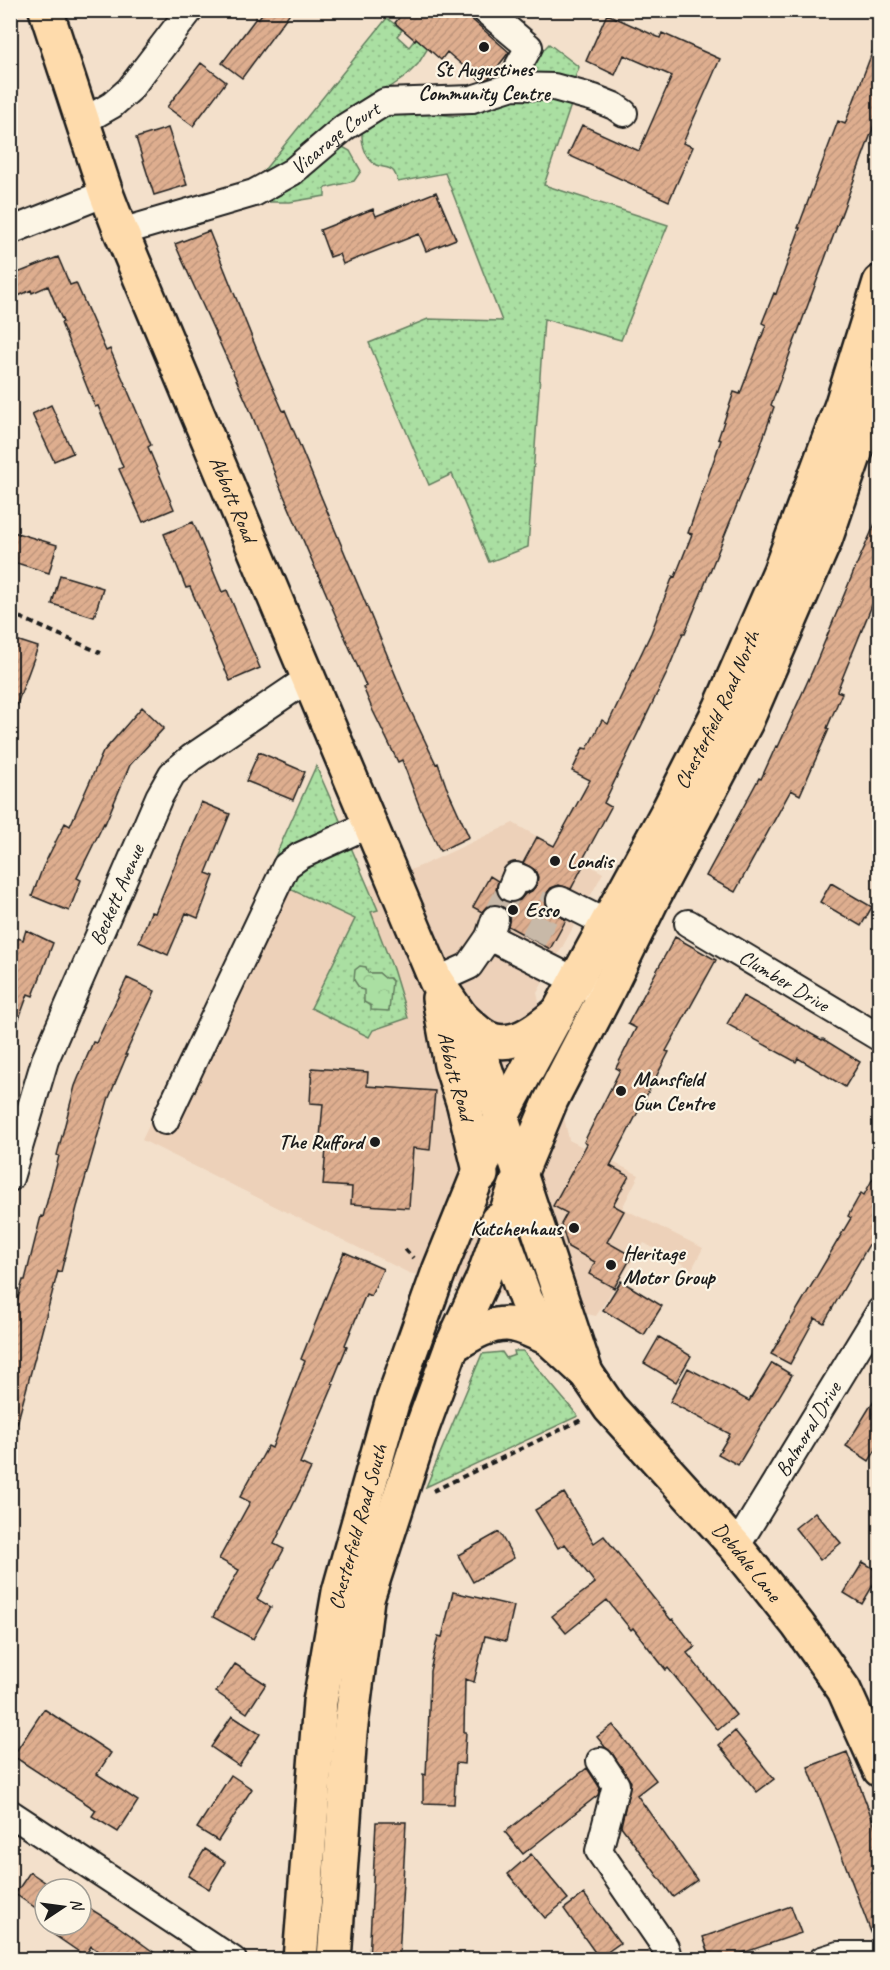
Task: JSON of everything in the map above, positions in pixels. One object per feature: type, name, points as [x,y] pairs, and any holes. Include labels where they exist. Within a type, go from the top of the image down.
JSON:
[{"type":"main road","name":"Abbott Road","points":[[46,10],[121,232],[436,981],[460,1017],[482,1061],[520,1174]]},
{"type":"main road","name":"Chesterfield Road North","points":[[502,1116],[576,981],[620,930],[746,722],[825,540],[845,437],[842,404],[879,282]]},
{"type":"main road","name":"Chesterfield Road North","points":[[845,437],[879,381]]},
{"type":"main road","name":"Chesterfield Road North","points":[[520,1174],[551,1100],[605,996],[620,930]]},
{"type":"main road","name":"Abbott Road","points":[[436,981],[451,1065],[464,1105],[480,1171],[501,1231]]},
{"type":"main road","points":[[460,1017],[485,1036],[495,1041],[508,1041],[520,1039],[540,1028],[561,1009]]},
{"type":"main road","name":"Chesterfield Road South","points":[[300,1959],[320,1702],[339,1592],[392,1403],[439,1271],[502,1116]]},
{"type":"main road","name":"Chesterfield Road South","points":[[334,1959],[350,1733],[367,1599],[422,1428],[452,1346],[482,1281],[520,1174]]},
{"type":"main road","name":"Debdale Lane","points":[[520,1174],[586,1373]]},
{"type":"main road","name":"Debdale Lane","points":[[501,1231],[526,1300],[548,1338],[586,1373],[610,1408],[736,1547],[798,1625],[844,1690],[879,1770]]},
{"type":"main road","points":[[452,1346],[478,1330],[506,1324],[548,1338]]},
{"type":"street","points":[[82,122],[112,105],[129,90],[190,10]]},
{"type":"street","points":[[485,10],[529,47],[519,65],[513,86]]},
{"type":"street","name":"Vicarage Court","points":[[121,232],[254,193],[292,172],[345,127],[385,102],[472,99],[513,86],[555,87],[594,98],[624,113]]},
{"type":"street","points":[[10,231],[106,193]]},
{"type":"street","name":"Beckett Avenue","points":[[10,1178],[45,1060],[159,797],[172,774],[191,758],[309,678]]},
{"type":"street","points":[[165,1121],[286,866],[300,856],[370,824]]},
{"type":"street","points":[[560,900],[620,930]]},
{"type":"street","name":"Clumber Drive","points":[[688,923],[879,1038]]},
{"type":"street","points":[[436,981],[469,966],[492,928],[529,947],[576,981],[605,996]]},
{"type":"street","name":"Balmoral Drive","points":[[736,1547],[879,1311]]},
{"type":"street","points":[[600,1761],[616,1785],[599,1851],[665,1947],[669,1959]]},
{"type":"street","points":[[10,1813],[233,1959]]},
{"type":"street","points":[[822,1959],[838,1954],[879,1955]]},
{"type":"path","points":[[10,613],[101,653]]},
{"type":"path","points":[[424,1496],[586,1418]]},
{"type":"shaded area","points":[[316,766],[368,886],[423,865],[513,823],[603,873],[537,993],[569,1140],[639,1175],[622,1208],[703,1248],[692,1269],[644,1243],[596,1316],[409,1273],[142,1140],[215,989]]},
{"type":"green space","points":[[387,18],[402,30],[397,36],[409,47],[416,38],[428,48],[418,64],[405,77],[351,114],[298,157],[253,184]]},
{"type":"green space","points":[[549,44],[579,67],[572,86],[535,81],[524,70]]},
{"type":"green space","points":[[531,95],[573,99],[544,185],[668,225],[621,340],[544,319],[528,547],[489,562],[452,474],[429,485],[369,343],[428,319],[502,321],[445,173],[398,182],[392,170],[376,165],[368,157],[362,135],[364,125],[390,112],[410,111],[453,116],[474,114],[498,104]]},
{"type":"green space","points":[[339,145],[350,151],[361,171],[354,181],[325,188],[325,196],[290,202],[268,202],[288,190]]},
{"type":"green space","points":[[316,766],[342,825],[279,862],[265,879]]},
{"type":"green space","points":[[350,845],[378,910],[371,912],[393,969],[408,1018],[373,1030],[369,1037],[311,1008],[355,919],[292,890],[290,883],[296,873]],"holes":[[[368,973],[379,973],[385,979],[390,978],[392,981],[364,1002]]]},
{"type":"green space","points":[[360,966],[366,967],[368,973],[379,973],[392,981],[389,1011],[371,1010],[371,1006],[364,1002],[364,990],[360,989],[354,980],[355,970]]},
{"type":"green space","points":[[514,1351],[523,1351],[578,1416],[426,1487],[482,1354],[502,1352],[506,1358],[515,1355]]},
{"type":"building","points":[[265,10],[292,10],[242,78],[222,63],[256,18],[258,19]]},
{"type":"building","name":"St Augustines Community Centre","points":[[405,10],[461,10],[509,52],[489,78],[481,81],[447,52],[441,60],[395,23]]},
{"type":"building","points":[[607,14],[660,38],[662,33],[720,59],[683,143],[693,147],[669,201],[568,155],[582,125],[639,151],[672,76],[624,55],[615,75],[586,61]]},
{"type":"building","points":[[878,37],[879,112],[771,405],[774,407],[758,453],[685,633],[683,633],[666,675],[604,803],[611,807],[582,861],[585,862],[571,889],[559,885],[551,888],[546,894],[545,901],[548,909],[566,920],[550,949],[508,926],[510,915],[500,905],[491,904],[482,912],[473,907],[490,876],[498,881],[496,890],[500,898],[506,902],[512,903],[520,900],[532,891],[537,884],[538,877],[535,870],[523,863],[537,837],[554,846],[590,780],[572,771],[583,748],[587,749],[602,720],[608,724],[651,633],[673,576],[675,577],[692,534],[688,533],[721,440],[718,439],[734,392],[740,394],[766,325],[762,323],[774,293],[776,294],[838,121],[845,124]]},
{"type":"building","points":[[201,63],[226,82],[193,126],[167,107]]},
{"type":"building","points":[[168,128],[187,185],[154,195],[136,138]]},
{"type":"building","points":[[436,192],[456,239],[426,251],[419,234],[343,264],[339,254],[330,257],[320,230],[373,209],[376,216]]},
{"type":"building","points":[[209,231],[263,365],[283,411],[285,410],[408,705],[436,764],[438,763],[469,837],[440,851],[420,808],[402,760],[398,762],[373,711],[363,687],[366,686],[278,482],[250,410],[175,244]]},
{"type":"building","points":[[58,257],[70,285],[76,283],[106,351],[110,349],[151,445],[148,447],[174,509],[143,522],[119,469],[123,467],[98,406],[95,407],[48,286],[32,293],[31,290],[10,300],[10,276]]},
{"type":"building","points":[[51,405],[73,453],[54,461],[32,414]]},
{"type":"building","points":[[879,515],[879,588],[837,691],[842,693],[827,728],[829,729],[800,795],[791,790],[735,892],[706,876],[759,778],[761,779],[776,746],[778,747]]},
{"type":"building","points":[[193,522],[222,592],[227,590],[260,668],[230,681],[190,587],[186,588],[164,534]]},
{"type":"building","points":[[10,531],[57,545],[49,573],[10,561]]},
{"type":"building","points":[[60,575],[103,588],[94,617],[52,604]]},
{"type":"building","points":[[10,638],[38,647],[13,715],[10,715]]},
{"type":"building","points":[[142,707],[164,728],[130,765],[105,824],[77,878],[81,880],[69,911],[32,896],[43,867],[65,823],[70,826],[103,752]]},
{"type":"building","points":[[259,752],[305,772],[293,800],[246,781]]},
{"type":"building","points":[[201,802],[230,814],[206,873],[214,876],[198,918],[186,913],[168,955],[139,942],[151,912],[155,913]]},
{"type":"building","points":[[831,883],[872,907],[861,926],[820,902]]},
{"type":"building","points":[[26,930],[53,943],[33,996],[28,994],[13,1035],[10,1034],[10,959],[18,938],[23,940]]},
{"type":"building","points":[[675,937],[716,960],[666,1051],[669,1052],[610,1166],[629,1176],[613,1205],[624,1211],[607,1242],[632,1256],[614,1288],[589,1274],[595,1262],[568,1247],[561,1224],[567,1213],[553,1206],[587,1144],[584,1142],[620,1070],[616,1068],[636,1028],[628,1024]]},
{"type":"building","points":[[127,978],[155,991],[125,1055],[127,1055],[108,1100],[61,1272],[58,1271],[17,1424],[10,1424],[10,1327],[23,1280],[25,1280],[41,1216],[43,1217],[75,1086],[93,1042],[96,1043]]},
{"type":"building","points":[[743,996],[823,1039],[860,1062],[845,1087],[798,1058],[796,1062],[727,1024]]},
{"type":"building","name":"The Rufford","points":[[312,1068],[368,1072],[367,1086],[435,1091],[430,1150],[413,1148],[409,1208],[351,1204],[352,1187],[323,1185],[326,1149],[319,1149],[323,1104],[310,1103]]},
{"type":"building","points":[[879,1167],[879,1227],[824,1323],[815,1318],[790,1364],[771,1354],[851,1218],[848,1216],[861,1193],[864,1195]]},
{"type":"building","points":[[344,1252],[383,1269],[371,1296],[366,1294],[345,1345],[347,1346],[332,1383],[334,1384],[300,1463],[311,1468],[274,1544],[284,1549],[257,1599],[271,1607],[253,1639],[213,1617],[239,1570],[219,1559],[250,1502],[240,1497],[268,1446],[272,1448],[305,1361],[301,1359]]},
{"type":"building","points":[[621,1281],[662,1306],[644,1335],[603,1310]]},
{"type":"building","points":[[659,1337],[691,1356],[676,1382],[644,1363]]},
{"type":"building","points":[[772,1363],[792,1375],[738,1465],[718,1454],[730,1434],[670,1402],[688,1368],[749,1401]]},
{"type":"building","points":[[879,1392],[879,1445],[869,1461],[846,1446]]},
{"type":"building","points":[[564,1493],[594,1543],[604,1536],[695,1647],[687,1653],[736,1715],[718,1730],[668,1668],[666,1670],[633,1628],[631,1630],[607,1600],[566,1633],[552,1616],[595,1583],[565,1544],[558,1548],[535,1510]]},
{"type":"building","points":[[815,1512],[841,1543],[820,1560],[795,1528]]},
{"type":"building","points":[[499,1532],[514,1558],[473,1582],[458,1555]]},
{"type":"building","points":[[863,1562],[879,1572],[879,1575],[862,1604],[844,1593]]},
{"type":"building","points":[[453,1592],[514,1606],[506,1641],[485,1636],[474,1682],[465,1679],[464,1764],[456,1763],[454,1804],[423,1803],[430,1671],[438,1636],[442,1637]]},
{"type":"building","points":[[235,1664],[266,1684],[247,1713],[216,1692]]},
{"type":"building","points":[[44,1709],[111,1753],[97,1774],[138,1801],[118,1832],[92,1816],[96,1810],[13,1756]]},
{"type":"building","points":[[232,1716],[260,1734],[239,1766],[211,1747]]},
{"type":"building","points":[[613,1725],[656,1780],[637,1795],[697,1880],[673,1897],[621,1826],[631,1782],[612,1753],[597,1737]]},
{"type":"building","points":[[735,1731],[774,1779],[757,1792],[719,1745]]},
{"type":"building","points":[[847,1752],[879,1837],[879,1940],[874,1940],[808,1767]]},
{"type":"building","points":[[587,1768],[600,1788],[598,1795],[523,1854],[505,1832]]},
{"type":"building","points":[[231,1775],[252,1789],[218,1841],[197,1828]]},
{"type":"building","points":[[376,1822],[406,1822],[399,1959],[369,1959]]},
{"type":"building","points":[[205,1849],[225,1862],[209,1889],[188,1876]]},
{"type":"building","points":[[531,1854],[568,1899],[545,1918],[508,1874]]},
{"type":"building","points":[[30,1872],[37,1877],[33,1877],[33,1906],[15,1894]]},
{"type":"building","points":[[584,1894],[620,1943],[599,1958],[564,1909]]},
{"type":"building","points":[[791,1906],[801,1933],[725,1959],[711,1959],[703,1937]]},
{"type":"building","points":[[93,1910],[163,1959],[109,1959],[91,1946],[85,1956],[57,1937],[93,1937]]},
{"type":"tunnel","points":[[495,919],[511,888]]},
{"type":"tunnel","points":[[533,940],[555,897]]},
{"type":"place","name":"St Augustines Community Centre","points":[[484,47]]},
{"type":"place","name":"Londis","points":[[555,861]]},
{"type":"place","name":"Esso","points":[[513,910]]},
{"type":"place","name":"Mansfield Gun Centre","points":[[621,1091]]},
{"type":"place","name":"The Rufford","points":[[375,1142]]},
{"type":"place","name":"Kutchenhaus","points":[[574,1228]]},
{"type":"place","name":"Heritage Motor Group","points":[[611,1265]]}]
